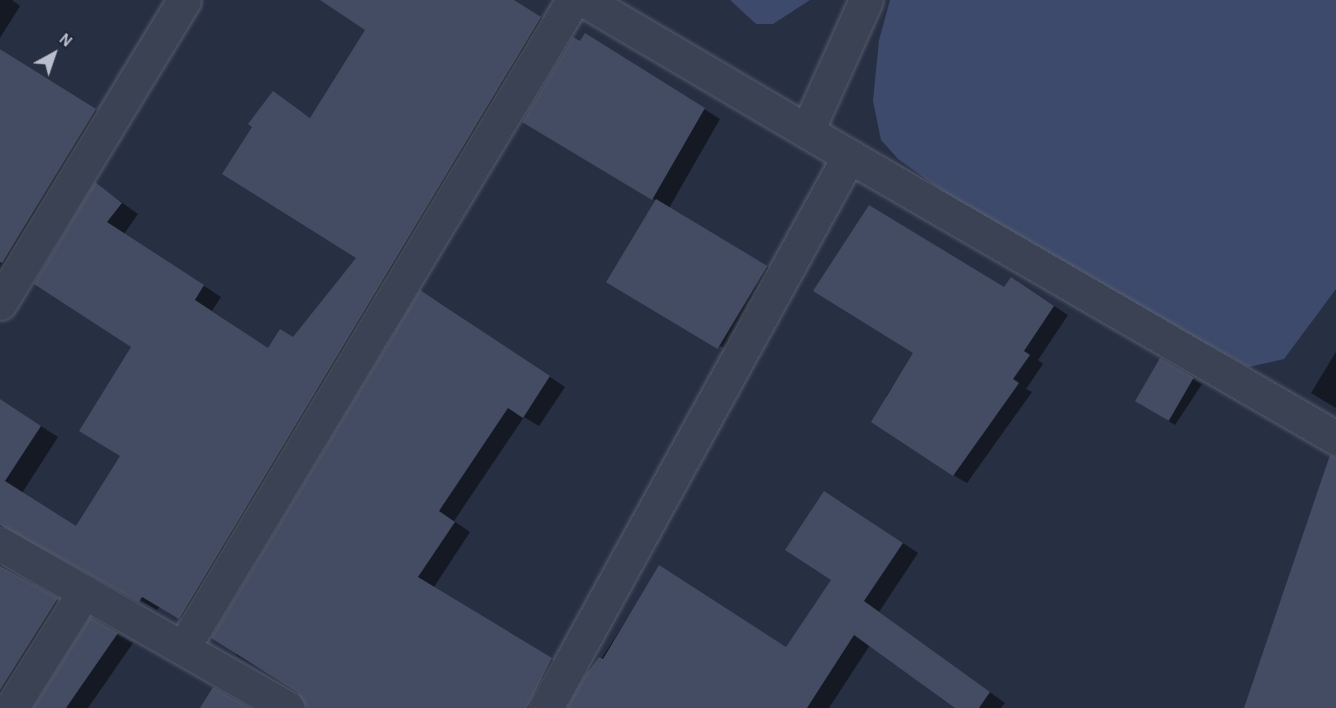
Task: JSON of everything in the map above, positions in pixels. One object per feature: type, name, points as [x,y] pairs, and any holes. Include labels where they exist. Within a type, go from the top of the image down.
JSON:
[{"type":"street","points":[[0,303],[184,0]]},
{"type":"street","points":[[183,648],[573,0]]},
{"type":"street","points":[[584,0],[1336,438]]},
{"type":"street","points":[[807,131],[866,0]]},
{"type":"street","points":[[546,708],[849,156]]},
{"type":"street","points":[[0,544],[288,708]]},
{"type":"street","points":[[11,708],[84,592]]},
{"type":"water","points":[[730,0],[810,0],[773,24],[756,24]]},
{"type":"water","points":[[890,0],[1336,0],[1336,289],[1284,359],[1249,367],[1002,233],[898,159],[881,140],[873,101],[879,40]]},
{"type":"building","points":[[320,0],[514,0],[541,17],[179,619],[142,597],[139,602],[0,525],[0,399],[41,426],[5,481],[76,526],[120,456],[79,431],[131,347],[34,284],[95,182],[122,203],[107,222],[204,285],[195,300],[268,348],[280,329],[293,337],[356,258],[222,174],[252,127],[248,124],[273,91],[310,118],[365,30]]},
{"type":"building","points":[[585,33],[705,108],[652,200],[522,122],[573,37],[580,41]]},
{"type":"building","points":[[0,49],[96,109],[2,263],[0,262]]},
{"type":"building","points":[[656,199],[767,266],[717,349],[606,282]]},
{"type":"building","points":[[869,205],[1004,287],[1011,277],[1054,306],[1024,351],[1030,355],[1013,379],[1019,383],[953,476],[871,422],[913,353],[813,291]]},
{"type":"building","points":[[420,290],[550,376],[523,418],[508,408],[439,511],[455,522],[418,577],[552,658],[527,708],[307,708],[297,692],[211,638]]},
{"type":"building","points":[[1160,358],[1194,378],[1169,421],[1135,401]]},
{"type":"building","points":[[1330,455],[1336,457],[1336,708],[1244,708]]},
{"type":"building","points":[[824,491],[903,543],[864,601],[990,692],[979,708],[955,708],[854,635],[807,708],[567,708],[584,677],[599,657],[603,659],[659,565],[786,647],[831,580],[785,550]]},
{"type":"building","points":[[0,566],[58,598],[0,690]]},
{"type":"building","points":[[90,617],[118,633],[66,708],[33,708]]},
{"type":"building","points":[[213,687],[250,708],[200,708]]}]
